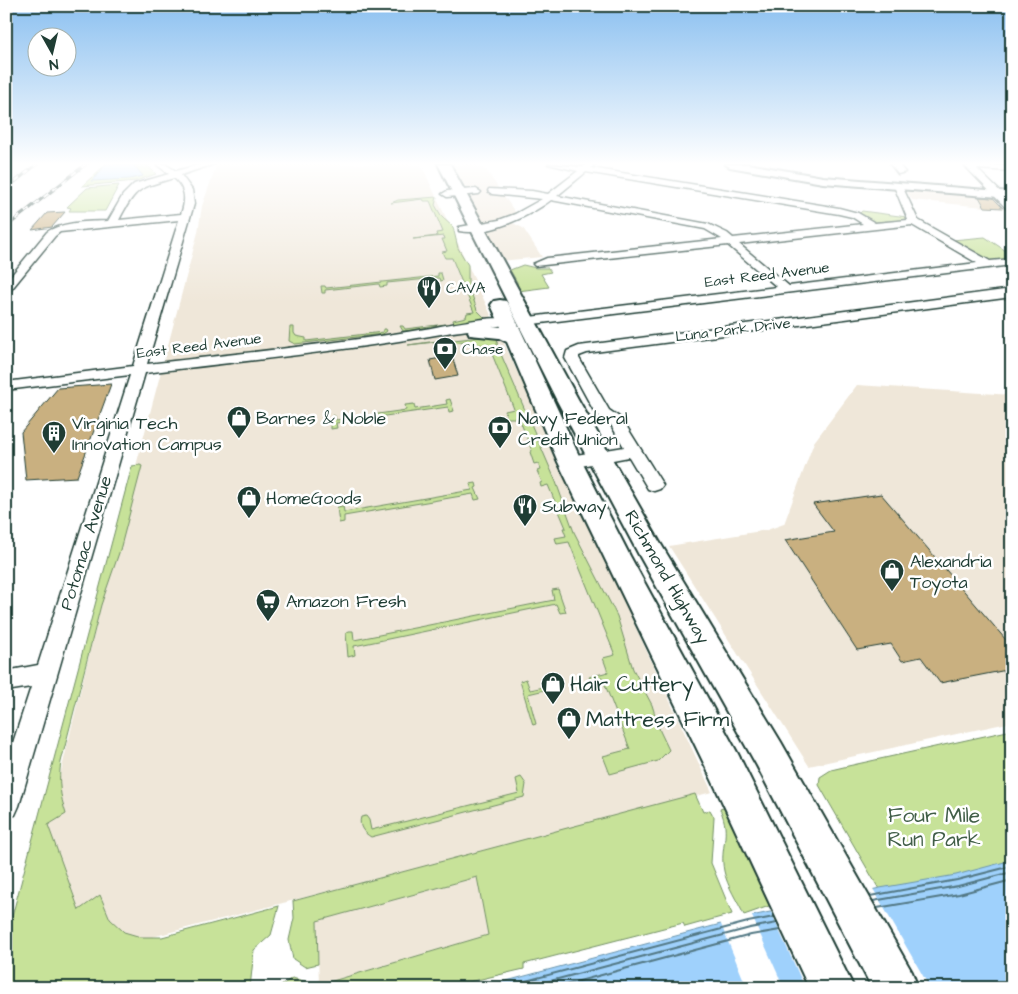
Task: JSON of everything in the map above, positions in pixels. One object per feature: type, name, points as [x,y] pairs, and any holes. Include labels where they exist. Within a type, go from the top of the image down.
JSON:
[{"type":"highway","name":"Richmond Highway","points":[[461,210],[515,324],[585,460],[617,558],[725,767],[832,988]]},
{"type":"highway","name":"Richmond Highway","points":[[470,229],[515,324]]},
{"type":"highway","points":[[477,327],[491,317],[515,324]]},
{"type":"highway","points":[[477,327],[503,333],[515,324]]},
{"type":"highway","name":"Richmond Highway","points":[[585,460],[650,548],[769,754],[896,988]]},
{"type":"street","points":[[112,223],[119,210]]},
{"type":"street","name":"Potomac Avenue","points":[[6,806],[187,210]]},
{"type":"street","points":[[470,229],[498,224],[529,210]]},
{"type":"street","points":[[625,210],[701,224],[716,230],[786,289]]},
{"type":"street","points":[[839,210],[855,215],[873,226]]},
{"type":"street","points":[[909,210],[914,222]]},
{"type":"street","points":[[6,289],[51,234],[57,230],[185,217]]},
{"type":"street","points":[[539,264],[547,261],[914,222],[988,265]]},
{"type":"street","name":"East Reed Avenue","points":[[515,324],[1012,262]]},
{"type":"street","name":"Luna Park Drive","points":[[654,485],[617,422],[603,413],[572,358],[572,354],[594,348],[1012,293]]},
{"type":"street","name":"East Reed Avenue","points":[[6,386],[477,327]]},
{"type":"street","points":[[585,460],[634,452]]},
{"type":"street","points":[[6,681],[46,674]]},
{"type":"shaded area","points":[[201,210],[442,210],[712,792],[63,960],[32,892],[120,526],[198,232]]},
{"type":"shaded area","points":[[471,210],[514,210],[517,215],[513,223],[523,228],[542,257],[498,261]]},
{"type":"shaded area","points":[[857,385],[1012,395],[1012,722],[809,766],[669,546],[767,530],[784,524],[814,442]]},
{"type":"shaded area","points":[[477,877],[488,935],[319,985],[317,921]]},
{"type":"green space","points":[[69,210],[105,210],[105,211]]},
{"type":"green space","points":[[434,210],[438,210],[442,217],[453,227],[458,248],[468,265],[468,283],[477,310],[485,318],[435,328],[403,331],[400,326],[403,326],[405,329],[454,323],[453,320],[466,317],[467,313],[474,312],[452,258],[445,258],[442,252],[447,251],[442,239],[445,239],[444,236],[413,239],[437,236],[436,233],[443,232]]},
{"type":"green space","points":[[862,211],[907,217],[907,220],[874,222],[859,214]]},
{"type":"green space","points":[[985,237],[1012,255],[1012,259],[989,262],[952,240]]},
{"type":"green space","points":[[523,265],[548,268],[551,272],[541,274],[549,287],[518,291],[517,282],[510,270]]},
{"type":"green space","points":[[438,273],[441,273],[443,280],[440,281],[439,278],[387,283],[387,286],[380,287],[379,284],[325,290],[325,293],[322,293],[321,286],[326,288],[438,276]]},
{"type":"green space","points":[[290,327],[294,327],[296,336],[306,338],[306,341],[383,332],[383,329],[387,331],[383,334],[295,344],[289,341]]},
{"type":"green space","points":[[498,336],[497,345],[556,482],[574,532],[617,616],[633,669],[652,705],[660,731],[669,750],[658,761],[610,774],[603,756],[630,749],[602,677],[591,680],[589,677],[608,672],[603,658],[615,655],[569,542],[557,544],[555,538],[566,536],[563,528],[566,528],[548,485],[541,487],[540,483],[542,482],[537,471],[541,470],[538,463],[534,464],[530,452],[532,451],[519,418],[507,418],[505,411],[514,409],[488,344],[480,345],[466,341],[447,344],[445,341]]},
{"type":"green space","points":[[444,340],[445,341],[408,345]]},
{"type":"green space","points":[[450,399],[454,411],[449,412],[448,407],[336,423],[337,428],[331,429],[331,417],[333,415],[336,420],[406,410],[405,405],[414,404],[415,409],[447,404],[446,400]]},
{"type":"green space","points":[[132,466],[142,466],[120,550],[101,605],[61,762],[60,788],[66,814],[48,825],[79,910],[100,895],[110,919],[124,932],[141,937],[162,937],[279,906],[271,935],[254,950],[250,988],[6,988],[6,939]]},
{"type":"green space","points":[[476,483],[477,487],[475,488],[480,499],[475,500],[473,494],[344,516],[344,522],[339,523],[337,507],[343,506],[344,512],[472,490],[470,484]]},
{"type":"green space","points":[[558,589],[566,612],[560,613],[556,604],[354,646],[355,655],[348,657],[346,633],[349,631],[353,631],[354,640],[554,600],[552,590]]},
{"type":"green space","points":[[526,679],[530,690],[544,687],[545,690],[528,694],[536,724],[533,725],[520,681]]},
{"type":"green space","name":"Four Mile Run Park","points":[[1012,730],[1012,988],[936,988],[819,785],[820,777],[831,770]]},
{"type":"green space","points":[[521,777],[526,784],[524,797],[371,837],[361,826],[361,817],[366,816],[371,830],[519,793],[516,779]]},
{"type":"green space","points":[[695,794],[703,812],[710,810],[714,817],[711,863],[732,914],[685,927],[683,923],[524,964],[524,969],[443,988],[278,988],[292,978],[319,985],[488,935],[477,877],[317,921],[318,964],[305,967],[293,959],[289,940],[294,918],[293,901]]},
{"type":"green space","points":[[727,807],[772,905],[744,915],[725,877],[724,871],[725,827],[720,809]]},
{"type":"water","points":[[1012,860],[1012,988],[480,988],[747,917],[880,888],[956,875]]},
{"type":"pier","points":[[872,887],[930,988],[805,988],[770,910]]},
{"type":"pier","points":[[751,914],[784,988],[747,988],[720,922]]},
{"type":"building","points":[[65,212],[52,227],[32,230],[47,213]]},
{"type":"building","name":"Chase","points":[[452,356],[458,376],[435,380],[430,360]]},
{"type":"building","name":"Virginia Tech Innovation Campus","points":[[111,384],[77,477],[26,480],[21,432],[58,388]]},
{"type":"building","name":"Alexandria Toyota","points":[[881,494],[1012,647],[1012,669],[940,683],[921,657],[902,661],[891,644],[857,650],[785,540],[834,532],[813,504]]},
{"type":"railway","points":[[6,227],[27,210]]},
{"type":"place","name":"CAVA","points":[[429,309]]},
{"type":"place","name":"Chase","points":[[445,370]]},
{"type":"place","name":"Barnes & Noble","points":[[239,439]]},
{"type":"place","name":"Navy Federal Credit Union","points":[[500,449]]},
{"type":"place","name":"Virginia Tech Innovation Campus","points":[[54,454]]},
{"type":"place","name":"HomeGoods","points":[[249,519]]},
{"type":"place","name":"Subway","points":[[525,527]]},
{"type":"place","name":"Alexandria Toyota","points":[[892,592]]},
{"type":"place","name":"Amazon Fresh","points":[[268,622]]},
{"type":"place","name":"Hair Cuttery","points":[[553,705]]},
{"type":"place","name":"Mattress Firm","points":[[569,740]]}]
